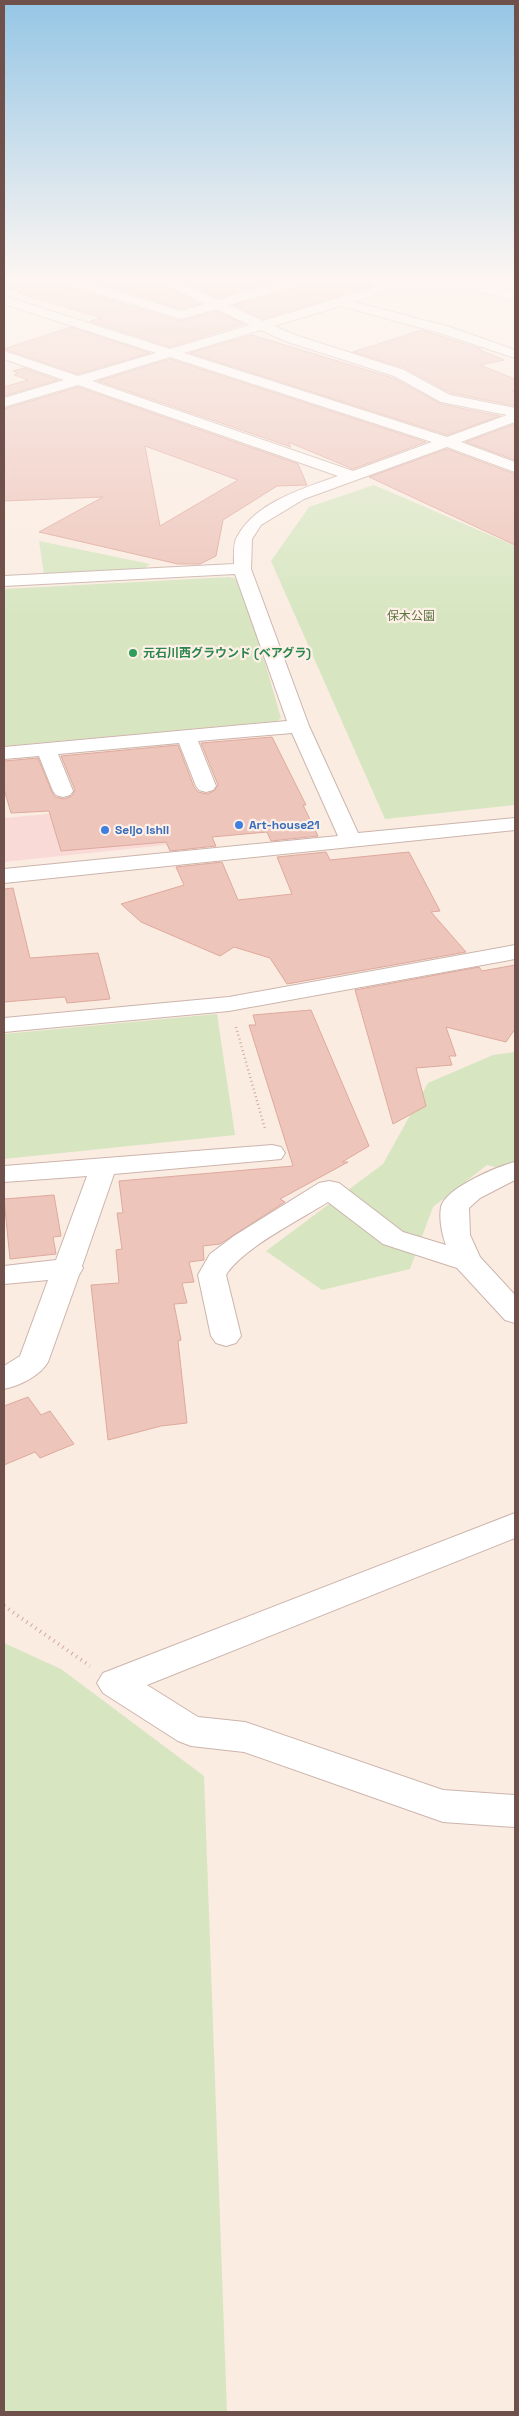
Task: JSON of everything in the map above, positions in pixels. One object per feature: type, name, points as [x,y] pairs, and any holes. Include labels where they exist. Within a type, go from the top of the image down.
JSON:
[{"type":"street","points":[[4,403],[37,393]]},
{"type":"street","points":[[115,393],[353,476]]},
{"type":"street","points":[[292,393],[448,442],[515,467]]},
{"type":"street","points":[[433,393],[446,400],[515,412]]},
{"type":"street","points":[[351,841],[299,726],[242,569],[244,539],[255,522],[298,496],[515,416]]},
{"type":"street","points":[[4,581],[242,569]]},
{"type":"street","points":[[4,753],[299,726]]},
{"type":"street","points":[[186,736],[196,779]]},
{"type":"street","points":[[46,749],[63,791]]},
{"type":"street","points":[[4,876],[515,824]]},
{"type":"street","points":[[4,1025],[229,1004],[515,952]]},
{"type":"street","points":[[4,1174],[272,1153]]},
{"type":"street","points":[[4,1379],[33,1362],[69,1268],[104,1165]]},
{"type":"street","points":[[515,1170],[470,1192],[455,1206],[456,1235],[467,1261],[515,1313]]},
{"type":"street","points":[[226,1336],[212,1275],[220,1261],[244,1242],[330,1189],[393,1238],[467,1261]]},
{"type":"street","points":[[4,1275],[69,1268]]},
{"type":"street","points":[[115,1683],[515,1525]]},
{"type":"street","points":[[115,1683],[191,1731],[245,1737],[443,1806],[515,1810]]},
{"type":"path","points":[[229,1004],[272,1153]]},
{"type":"path","points":[[4,1606],[115,1683]]},
{"type":"shaded area","points":[[152,804],[166,845],[4,862],[4,813],[5,818]]},
{"type":"green space","name":"保木公園","points":[[374,485],[515,546],[515,805],[385,819],[271,561],[309,507]]},
{"type":"green space","points":[[39,541],[150,564],[141,571],[44,574]]},
{"type":"green space","name":"元石川西グラウンド (ベアグラ)","points":[[229,577],[241,580],[281,718],[277,721],[4,746],[4,589]]},
{"type":"green space","points":[[217,1014],[235,1135],[4,1159],[4,1034]]},
{"type":"green space","points":[[515,1052],[515,1172],[487,1165],[433,1207],[410,1269],[322,1290],[266,1251],[383,1164],[428,1083],[493,1055]]},
{"type":"green space","points":[[4,1643],[61,1669],[204,1776],[227,2412],[4,2412]]},
{"type":"building","points":[[4,393],[15,393],[4,396]]},
{"type":"building","points":[[59,393],[94,393],[298,464],[307,485],[277,486],[223,520],[216,556],[200,564],[178,564],[39,532],[103,497],[4,501],[4,409]],"holes":[[[145,446],[238,480],[160,526]]]},
{"type":"building","points":[[132,393],[274,393],[426,442],[353,469],[288,442],[291,447]]},
{"type":"building","points":[[315,393],[420,393],[441,404],[500,416],[447,435]]},
{"type":"building","points":[[451,393],[515,393],[515,406]]},
{"type":"building","points":[[515,424],[515,460],[466,442]]},
{"type":"building","points":[[447,449],[515,474],[515,545],[369,477]]},
{"type":"building","points":[[272,737],[306,805],[303,805],[318,836],[271,841],[267,832],[212,837],[216,846],[170,851],[166,842],[61,851],[49,811],[11,813],[4,789],[4,761],[38,758],[55,797],[64,799],[72,796],[75,790],[61,756],[178,745],[194,787],[198,792],[207,794],[214,791],[218,785],[201,743]]},
{"type":"building","points":[[326,852],[330,860],[409,852],[440,911],[431,912],[466,952],[287,984],[270,958],[234,947],[220,956],[141,922],[121,904],[184,885],[176,867],[222,862],[238,900],[292,894],[277,857]]},
{"type":"building","points":[[13,888],[30,958],[98,953],[110,999],[67,1003],[65,997],[4,1002],[4,889]]},
{"type":"building","points":[[515,965],[515,1029],[506,1042],[446,1027],[456,1056],[449,1056],[452,1065],[416,1068],[426,1106],[393,1124],[355,990],[479,967],[482,971]]},
{"type":"building","points":[[311,1010],[369,1146],[342,1162],[348,1162],[280,1199],[285,1202],[220,1244],[203,1246],[204,1260],[189,1262],[194,1282],[182,1283],[187,1303],[174,1304],[181,1340],[178,1341],[187,1423],[161,1426],[108,1440],[91,1285],[119,1283],[116,1250],[122,1249],[117,1213],[123,1213],[119,1181],[293,1166],[249,1025],[256,1025],[253,1015]]},
{"type":"building","points":[[54,1195],[61,1236],[53,1237],[56,1254],[10,1259],[4,1199]]},
{"type":"building","points":[[28,1397],[41,1415],[50,1411],[74,1444],[40,1458],[35,1452],[4,1465],[4,1406]]},
{"type":"place","name":"元石川西グラウンド (ベアグラ)","points":[[133,653]]},
{"type":"place","name":"Art-house21","points":[[239,825]]},
{"type":"place","name":"Seijo Ishii","points":[[105,830]]}]
